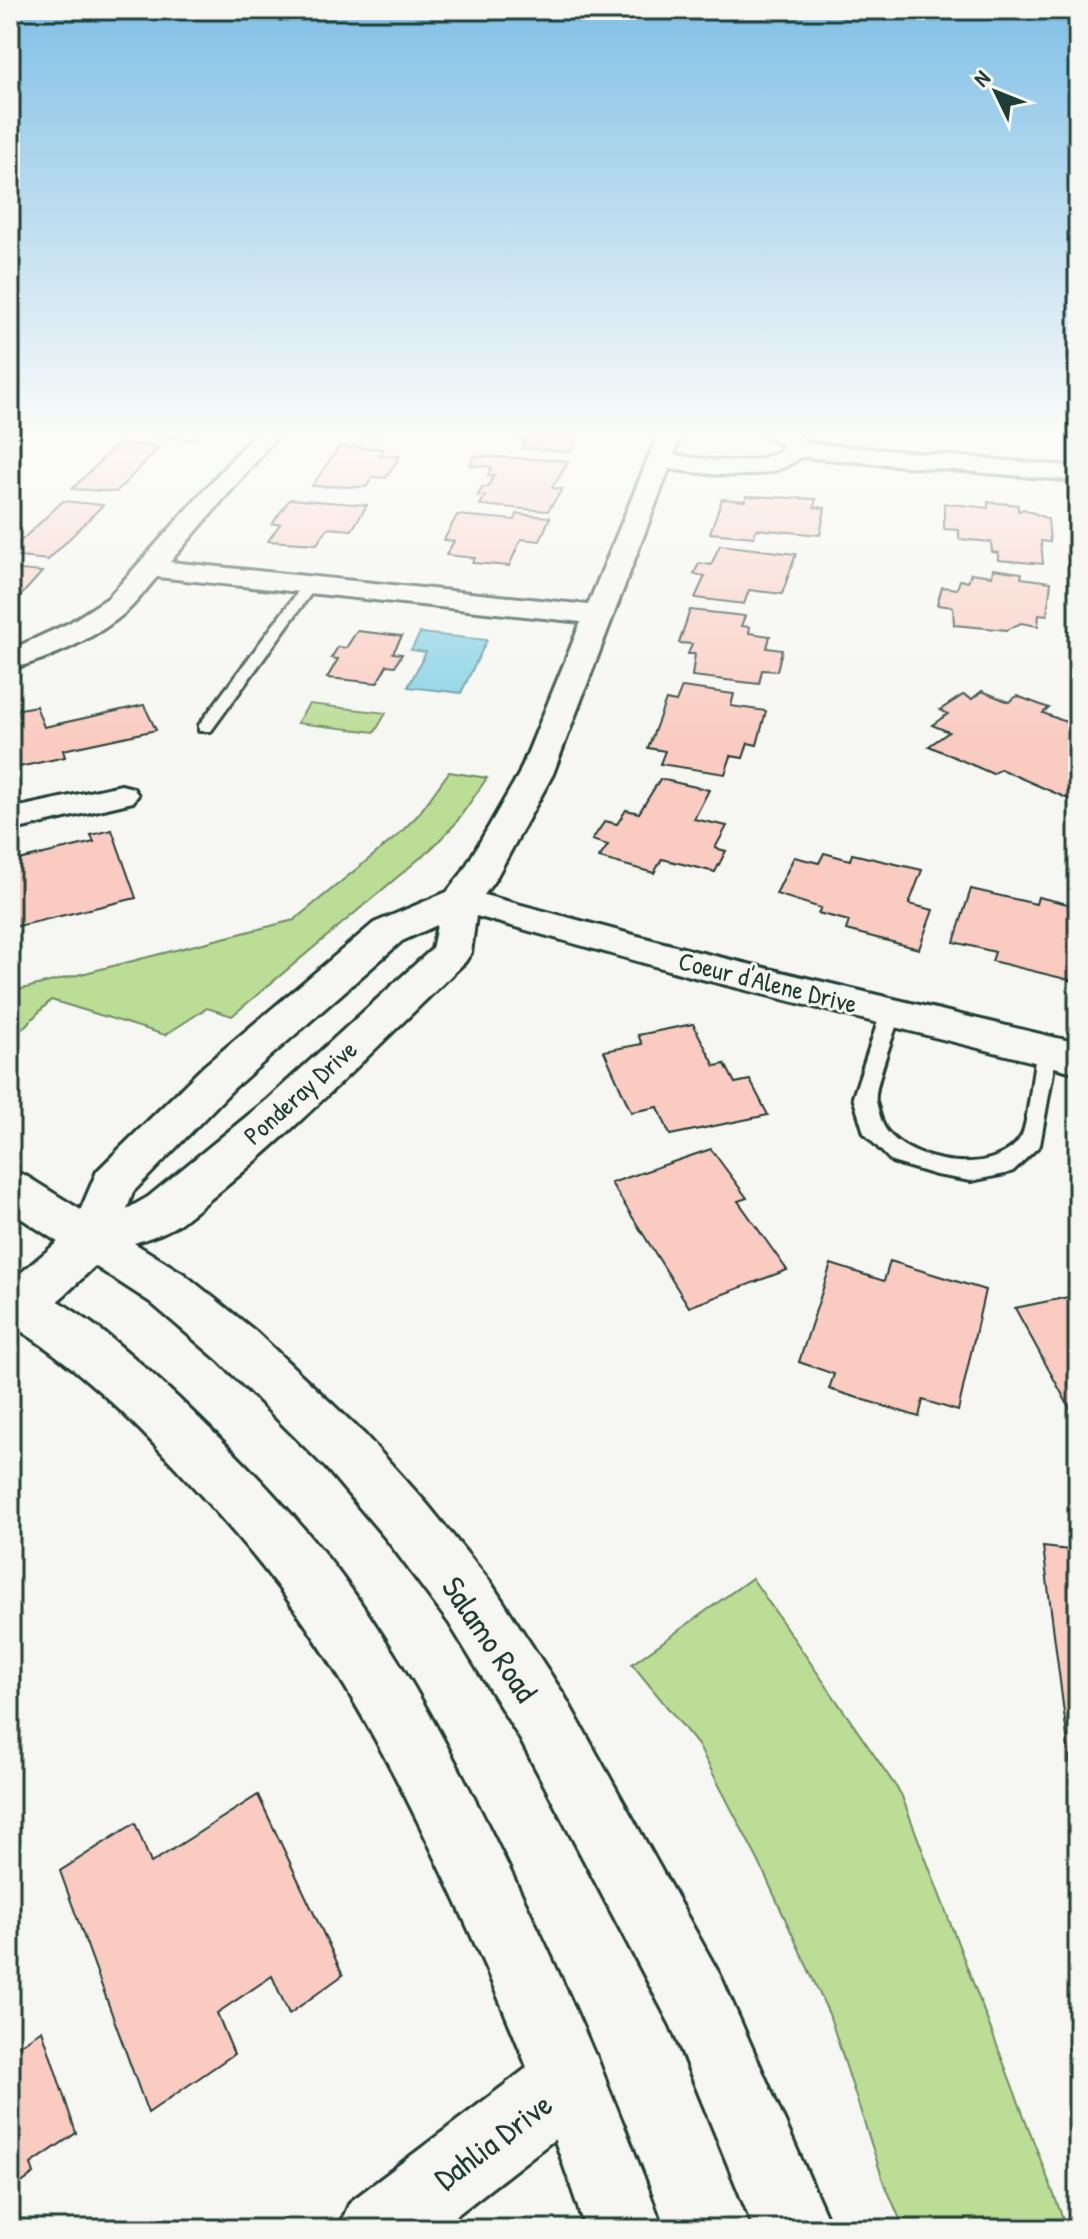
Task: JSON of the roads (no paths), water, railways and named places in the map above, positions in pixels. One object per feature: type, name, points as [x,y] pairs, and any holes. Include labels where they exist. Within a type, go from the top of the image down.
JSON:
[{"type":"street","points":[[10,660],[94,622],[118,604],[177,536]]},
{"type":"street","name":"Ponderay Drive","points":[[14,1301],[92,1241],[139,1225],[165,1210],[283,1110],[451,953],[460,900],[497,849],[536,774],[630,536]]},
{"type":"street","points":[[149,568],[598,615]]},
{"type":"street","points":[[10,820],[121,795]]},
{"type":"street","name":"Ponderay Drive","points":[[92,1241],[113,1183],[219,1077],[388,932],[460,900]]},
{"type":"street","name":"Coeur d'Alene Drive","points":[[460,900],[694,964],[1063,1054]]},
{"type":"street","name":"Salamo Road","points":[[10,1188],[167,1288],[290,1394],[387,1499],[470,1603],[542,1717],[689,1989],[793,2229]]},
{"type":"street","points":[[14,1301],[98,1360],[160,1414],[260,1520],[329,1609],[422,1760],[553,2036],[624,2229]]},
{"type":"street","name":"Dahlia Drive","points":[[377,2229],[570,2081]]},
{"type":"lane","points":[[205,728],[311,584]]},
{"type":"lane","points":[[891,1012],[864,1097],[875,1133],[900,1156],[936,1166],[971,1172],[1005,1165],[1032,1139],[1063,1054]]},
{"type":"water","points":[[420,633],[487,640],[461,693],[408,687],[426,652],[411,650]]}]
